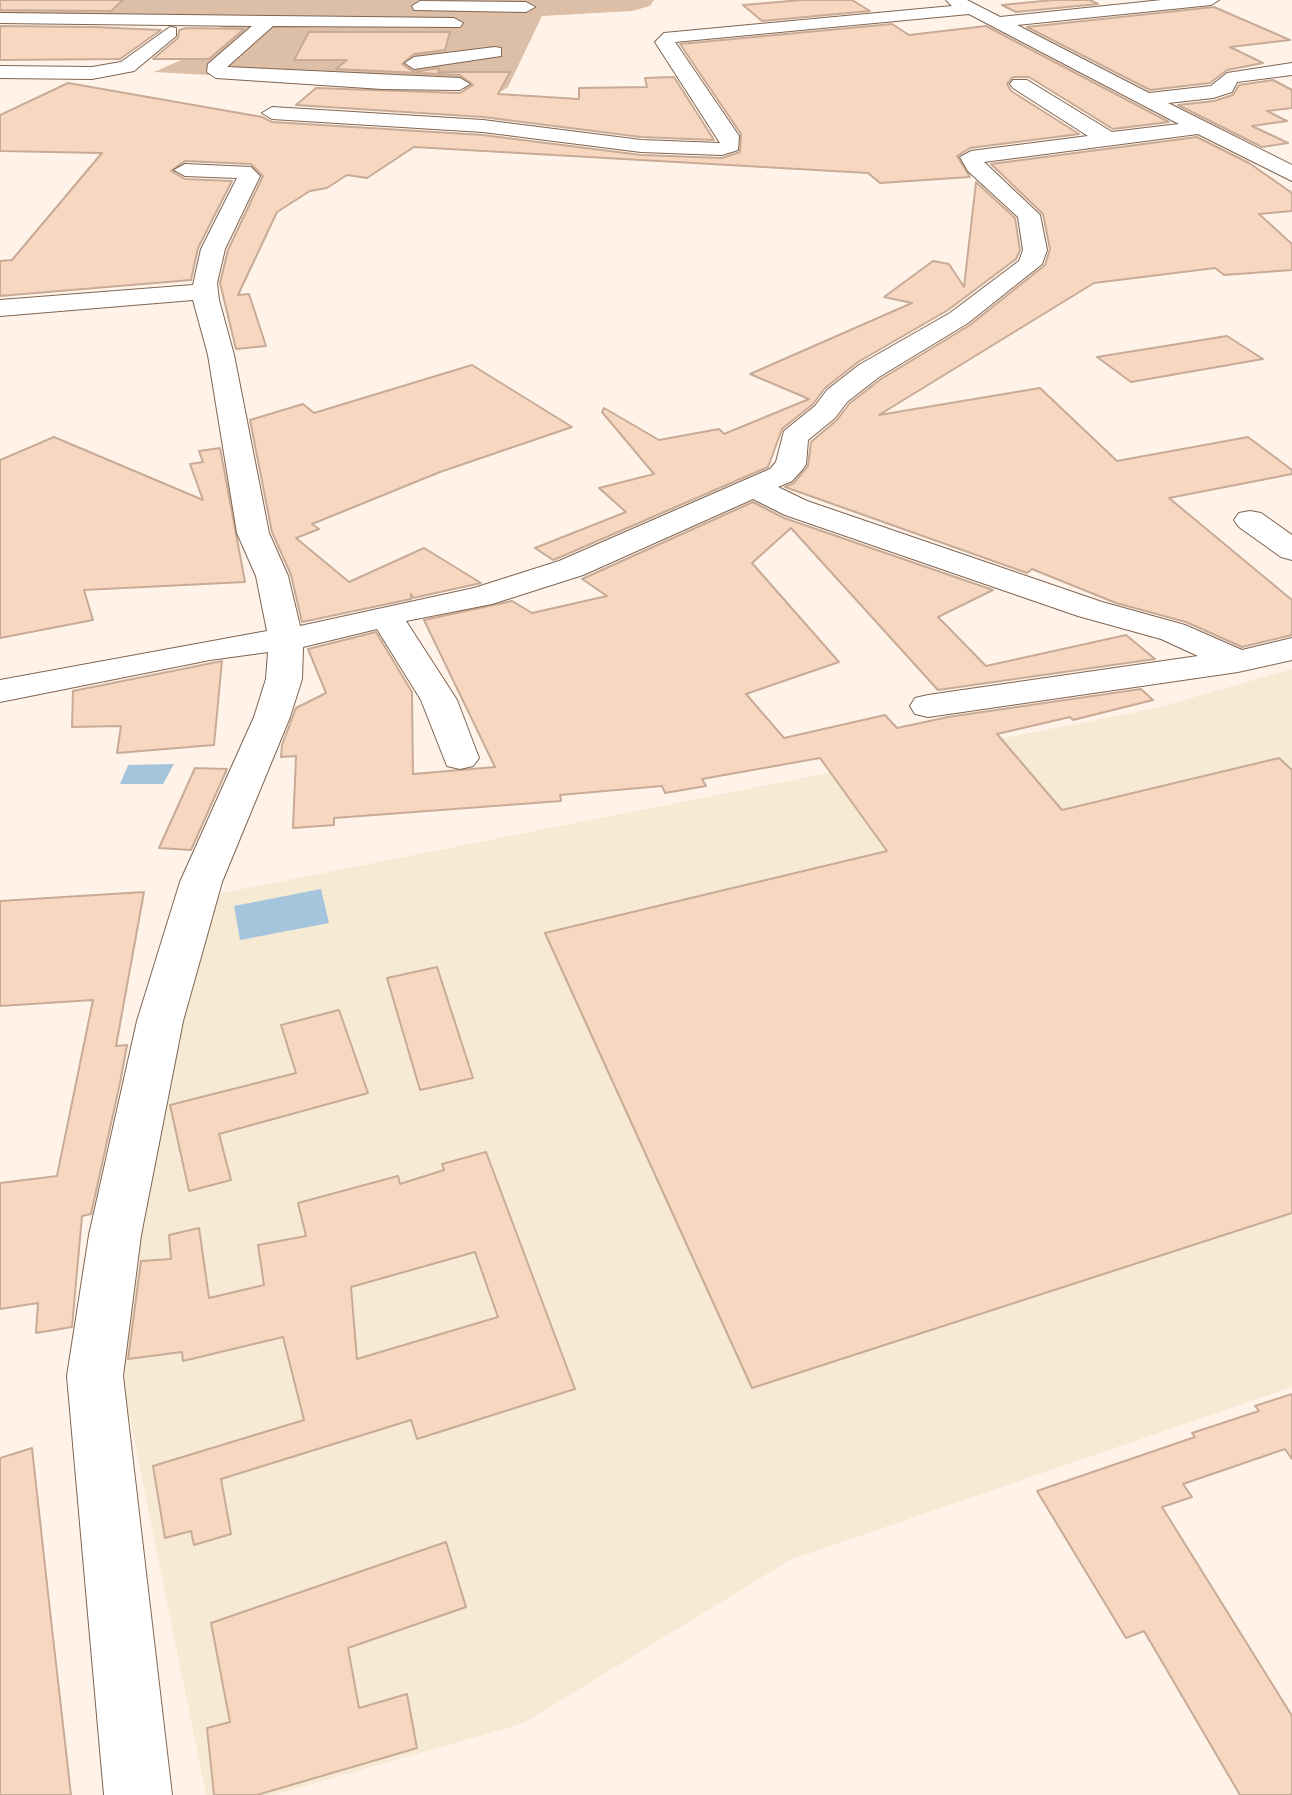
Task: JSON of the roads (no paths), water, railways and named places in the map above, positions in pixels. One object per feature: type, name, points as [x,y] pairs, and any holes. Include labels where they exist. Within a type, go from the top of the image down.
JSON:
[{"type":"street","points":[[128,21],[151,0]]},
{"type":"street","points":[[954,0],[1292,174]]},
{"type":"street","points":[[998,22],[1211,0]]},
{"type":"street","points":[[274,3],[526,7]]},
{"type":"street","points":[[827,8],[852,23]]},
{"type":"street","points":[[272,113],[483,126],[641,146],[702,151],[722,149],[731,146],[729,136],[664,42],[670,37],[852,23],[973,9]]},
{"type":"street","points":[[0,18],[454,23]]},
{"type":"street","points":[[267,22],[215,68],[216,72],[460,84]]},
{"type":"street","points":[[0,72],[92,73],[127,67],[170,32]]},
{"type":"street","points":[[103,50],[149,51]]},
{"type":"street","points":[[399,83],[415,61],[447,61],[495,52]]},
{"type":"street","points":[[1147,99],[1213,92],[1225,88],[1228,79],[1234,77],[1292,69]]},
{"type":"street","points":[[1020,84],[1108,139]]},
{"type":"street","points":[[0,691],[210,649],[286,640],[480,597],[571,568],[781,475],[791,464],[794,437],[825,412],[837,396],[869,371],[959,318],[1030,264],[1035,250],[1029,215],[976,166],[971,157],[1202,127]]},
{"type":"street","points":[[138,1795],[99,1438],[95,1376],[105,1297],[160,1021],[201,882],[272,717],[284,679],[286,640],[272,576],[253,533],[206,291],[213,249],[249,176],[243,172],[185,170]]},
{"type":"street","points":[[0,308],[206,291]]},
{"type":"street","points":[[754,487],[796,508],[1090,609],[1173,632],[1238,661]]},
{"type":"street","points":[[1250,520],[1292,550]]},
{"type":"street","points":[[386,617],[439,700],[460,758]]},
{"type":"street","points":[[928,706],[1238,661],[1292,649]]},
{"type":"water","points":[[174,764],[163,784],[120,784],[128,765]]},
{"type":"water","points":[[321,889],[329,923],[240,940],[234,906]]}]
